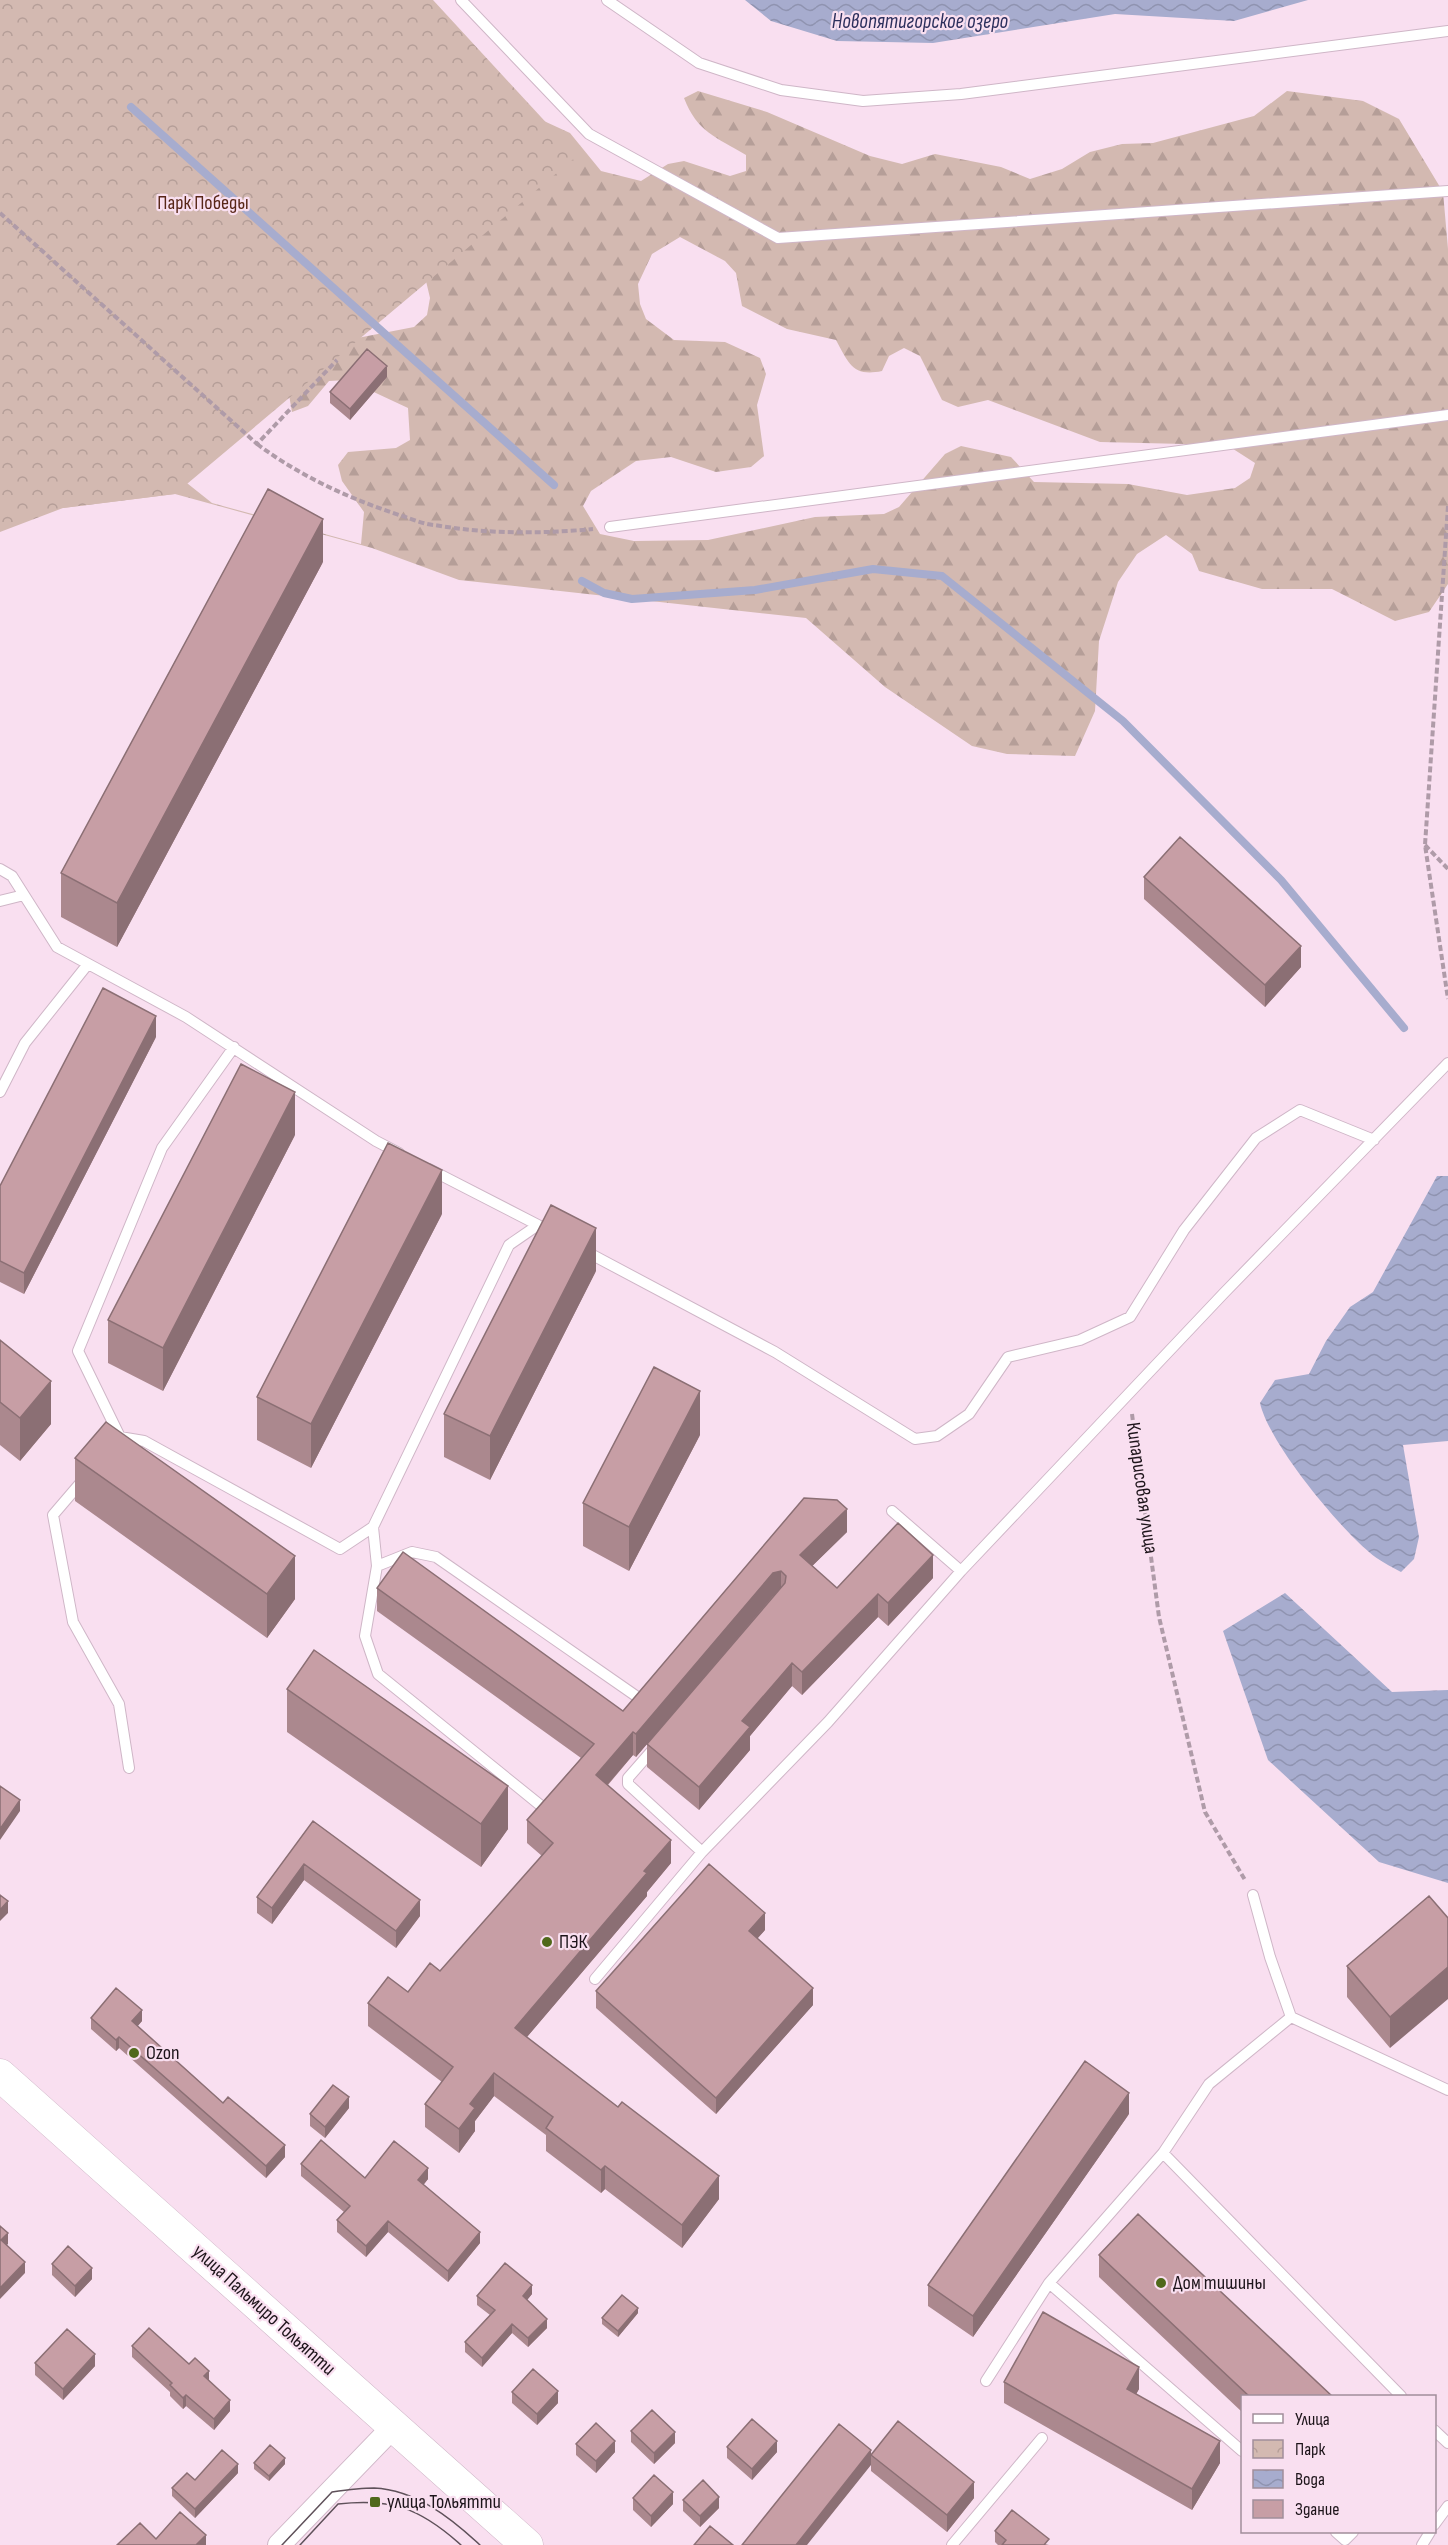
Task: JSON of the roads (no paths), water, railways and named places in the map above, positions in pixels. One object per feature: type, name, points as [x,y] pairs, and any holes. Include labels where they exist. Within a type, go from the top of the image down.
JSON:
[{"type":"street","name":"улица Пальмиро Тольятти","points":[[0,2076],[395,2425],[527,2545]]},
{"type":"street","points":[[279,2545],[395,2425]]},
{"type":"lane","points":[[461,0],[590,134],[778,238],[1448,191]]},
{"type":"lane","points":[[607,0],[699,63],[781,90],[863,101],[961,94],[1448,31]]},
{"type":"lane","points":[[610,527],[1448,415]]},
{"type":"lane","points":[[0,869],[12,876],[57,947],[186,1017],[376,1141],[558,1236]]},
{"type":"lane","points":[[0,901],[24,895]]},
{"type":"lane","points":[[0,1092],[25,1043],[88,964]]},
{"type":"lane","points":[[234,1047],[162,1148],[78,1351],[117,1442],[144,1441],[340,1549],[373,1527],[509,1245],[538,1225]]},
{"type":"lane","name":"Кипарисовая улица","points":[[961,1571],[1130,1395],[1224,1293],[1448,1063]]},
{"type":"lane","points":[[579,1247],[775,1352],[915,1439],[937,1436],[969,1414],[1008,1357],[1080,1340],[1130,1317],[1184,1230],[1256,1138],[1300,1110],[1374,1140]]},
{"type":"lane","points":[[90,1472],[53,1515],[73,1622],[119,1704],[129,1768]]},
{"type":"lane","points":[[595,1979],[702,1852],[828,1722],[961,1571],[892,1511]]},
{"type":"lane","points":[[373,1527],[377,1566],[365,1636],[378,1674],[540,1805]]},
{"type":"lane","points":[[377,1566],[412,1552],[436,1557],[636,1696]]},
{"type":"lane","points":[[666,1734],[628,1778],[628,1784],[702,1852]]},
{"type":"lane","points":[[1253,1895],[1270,1957],[1291,2017],[1448,2090]]},
{"type":"lane","points":[[986,2381],[1049,2283],[1163,2153],[1209,2084],[1291,2017]]},
{"type":"lane","points":[[1163,2153],[1399,2395]]},
{"type":"lane","points":[[1049,2283],[1241,2450]]},
{"type":"lane","points":[[952,2545],[1042,2439]]},
{"type":"lane","points":[[1436,2522],[1448,2506]]},
{"type":"lane","points":[[1336,2533],[1345,2540],[1352,2533]]},
{"type":"water","name":"Новопятигорское озеро","points":[[745,0],[1308,0],[1234,21],[1115,14],[933,43],[837,41],[771,21]]},
{"type":"water","points":[[1437,1176],[1448,1176],[1448,1441],[1403,1445],[1419,1537],[1414,1559],[1401,1572],[1369,1552],[1322,1503],[1276,1439],[1260,1403],[1275,1380],[1309,1374],[1326,1341],[1350,1307],[1373,1292]]},
{"type":"water","points":[[1285,1593],[1392,1692],[1448,1690],[1448,1883],[1379,1862],[1268,1760],[1223,1631]]},
{"type":"waterway","points":[[131,107],[554,485]]},
{"type":"waterway","points":[[582,581],[604,593],[632,599],[755,590],[873,569],[942,576],[1123,721],[1281,880],[1404,1028]]},
{"type":"tram line","points":[[282,2545],[332,2492],[374,2488],[404,2494],[432,2507],[480,2545]]},
{"type":"tram line","points":[[300,2545],[338,2504],[357,2503],[404,2508],[432,2522],[461,2545]]},
{"type":"place","name":"ПЭК","points":[[547,1942]]},
{"type":"place","name":"Ozon","points":[[134,2053]]},
{"type":"place","name":"Дом тишины","points":[[1161,2283]]},
{"type":"place","name":"улица Тольятти","points":[[375,2502]]},
{"type":"park label","name":"Парк Победы","points":[[203,203]]}]
